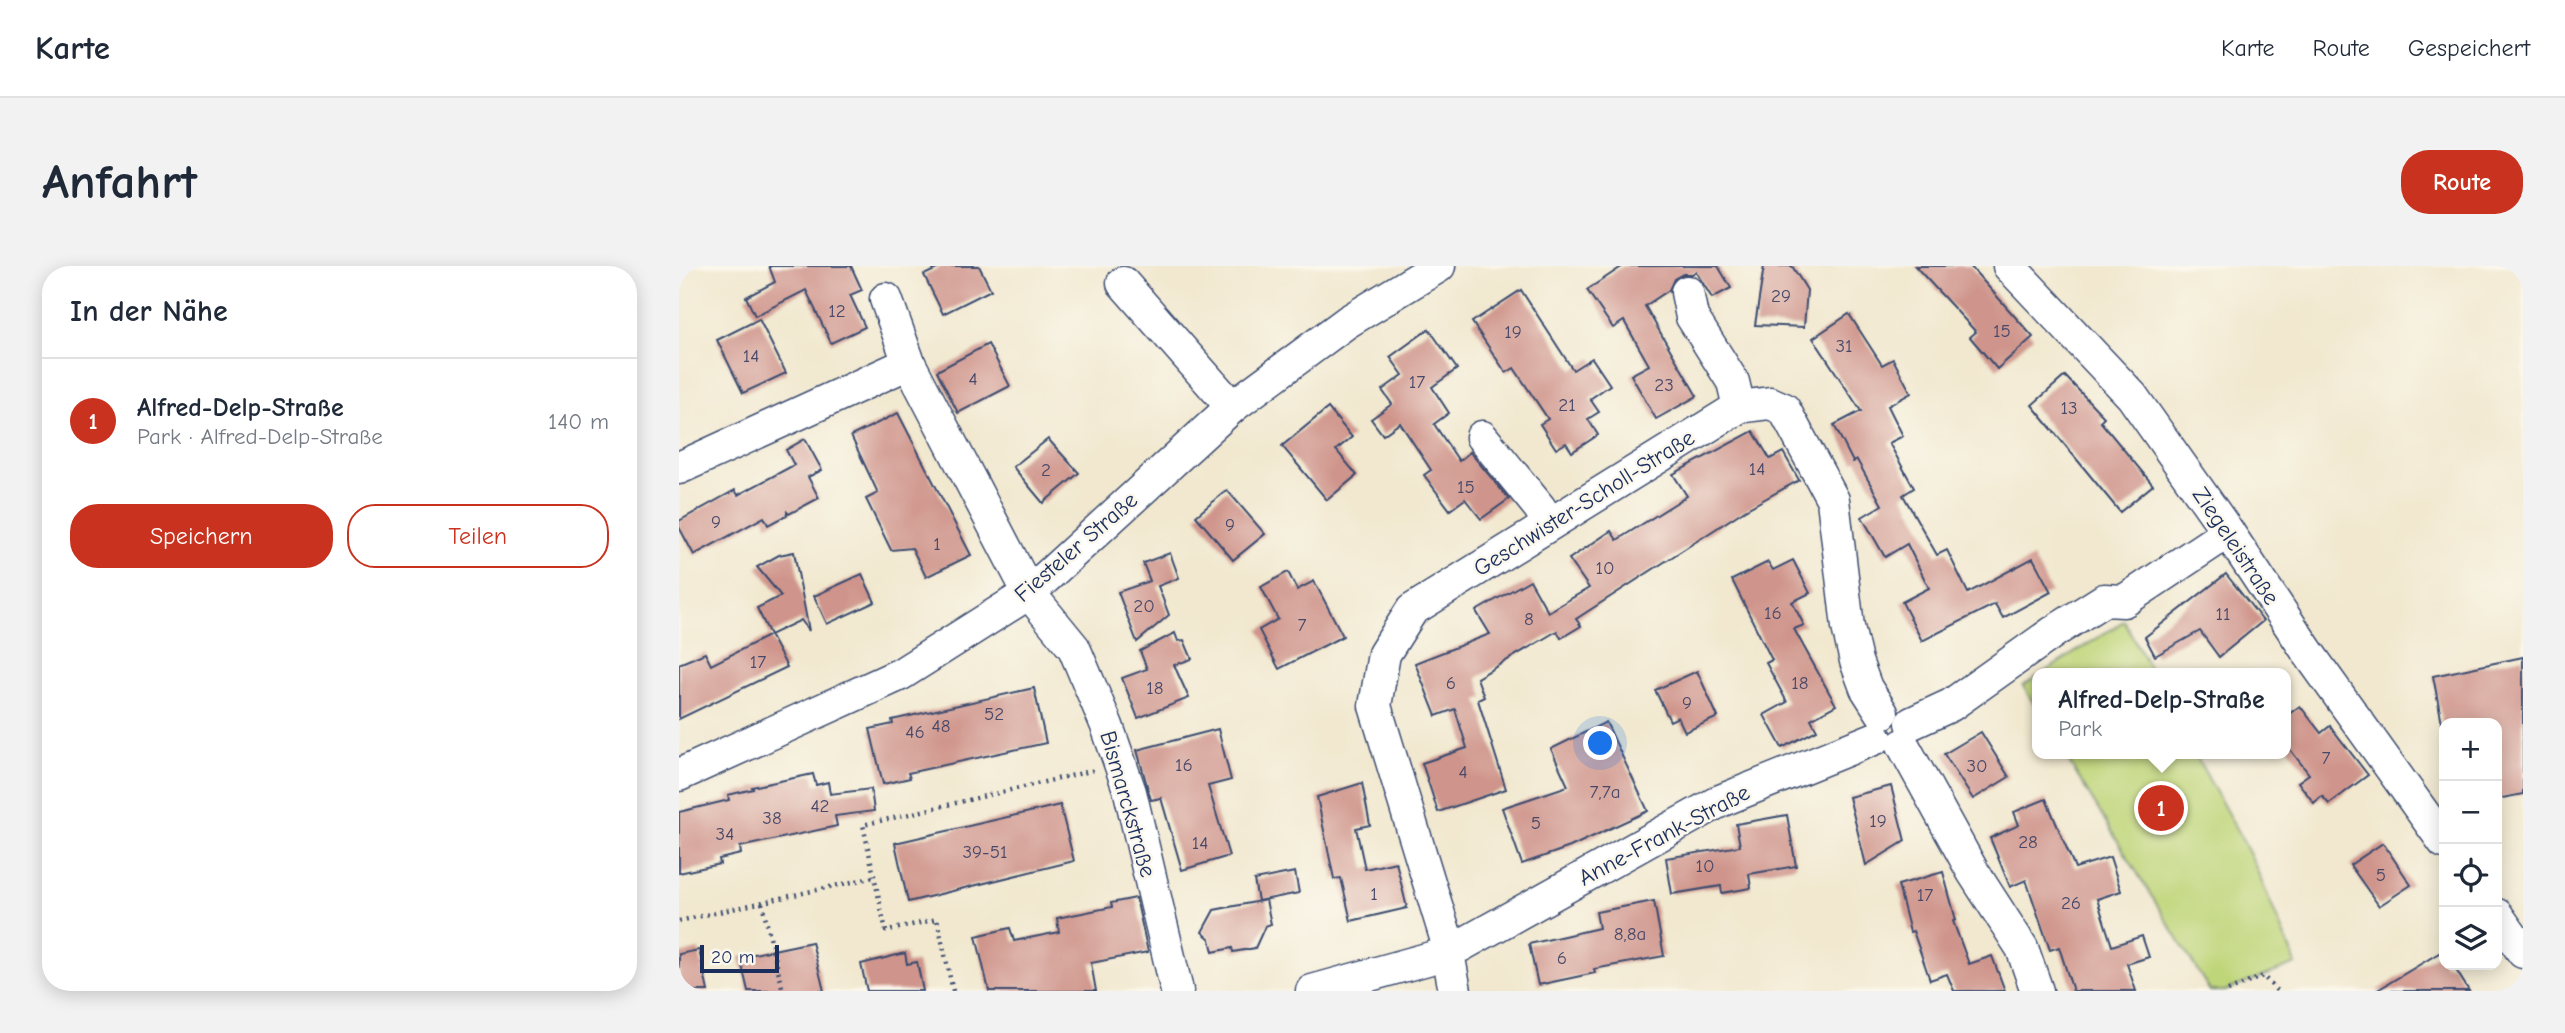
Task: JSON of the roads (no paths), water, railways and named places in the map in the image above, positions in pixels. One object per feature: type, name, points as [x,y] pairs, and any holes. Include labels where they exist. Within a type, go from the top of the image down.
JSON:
[{"type":"street","name":"Ziegeleistraße","points":[[2009,266],[2133,396],[2307,651],[2439,835]]},
{"type":"street","name":"Fiesteler Straße","points":[[679,775],[901,674],[1029,593],[1232,407],[1347,322],[1427,270]]},
{"type":"street","points":[[1123,283],[1232,407]]},
{"type":"street","points":[[1687,292],[1692,317],[1733,382],[1739,407]]},
{"type":"street","name":"Bismarckstraße","points":[[886,299],[909,363],[1029,593],[1073,648],[1107,726],[1130,792],[1177,991]]},
{"type":"street","points":[[679,468],[909,363]]},
{"type":"street","name":"Geschwister-Scholl-Straße","points":[[1450,960],[1375,706],[1384,654],[1412,610],[1739,407],[1770,403],[1784,409],[1833,500],[1848,627],[1866,688],[1893,730],[1973,872],[2022,948],[2038,991]]},
{"type":"street","points":[[1482,437],[1550,524]]},
{"type":"street","name":"Anne-Frank-Straße","points":[[1312,991],[1450,960],[1720,801],[1951,705],[2103,600],[2124,601],[2228,532]]},
{"type":"street","points":[[2502,922],[2523,952]]},
{"type":"place","name":"Alfred-Delp-Straße","points":[[2161,808]]}]
